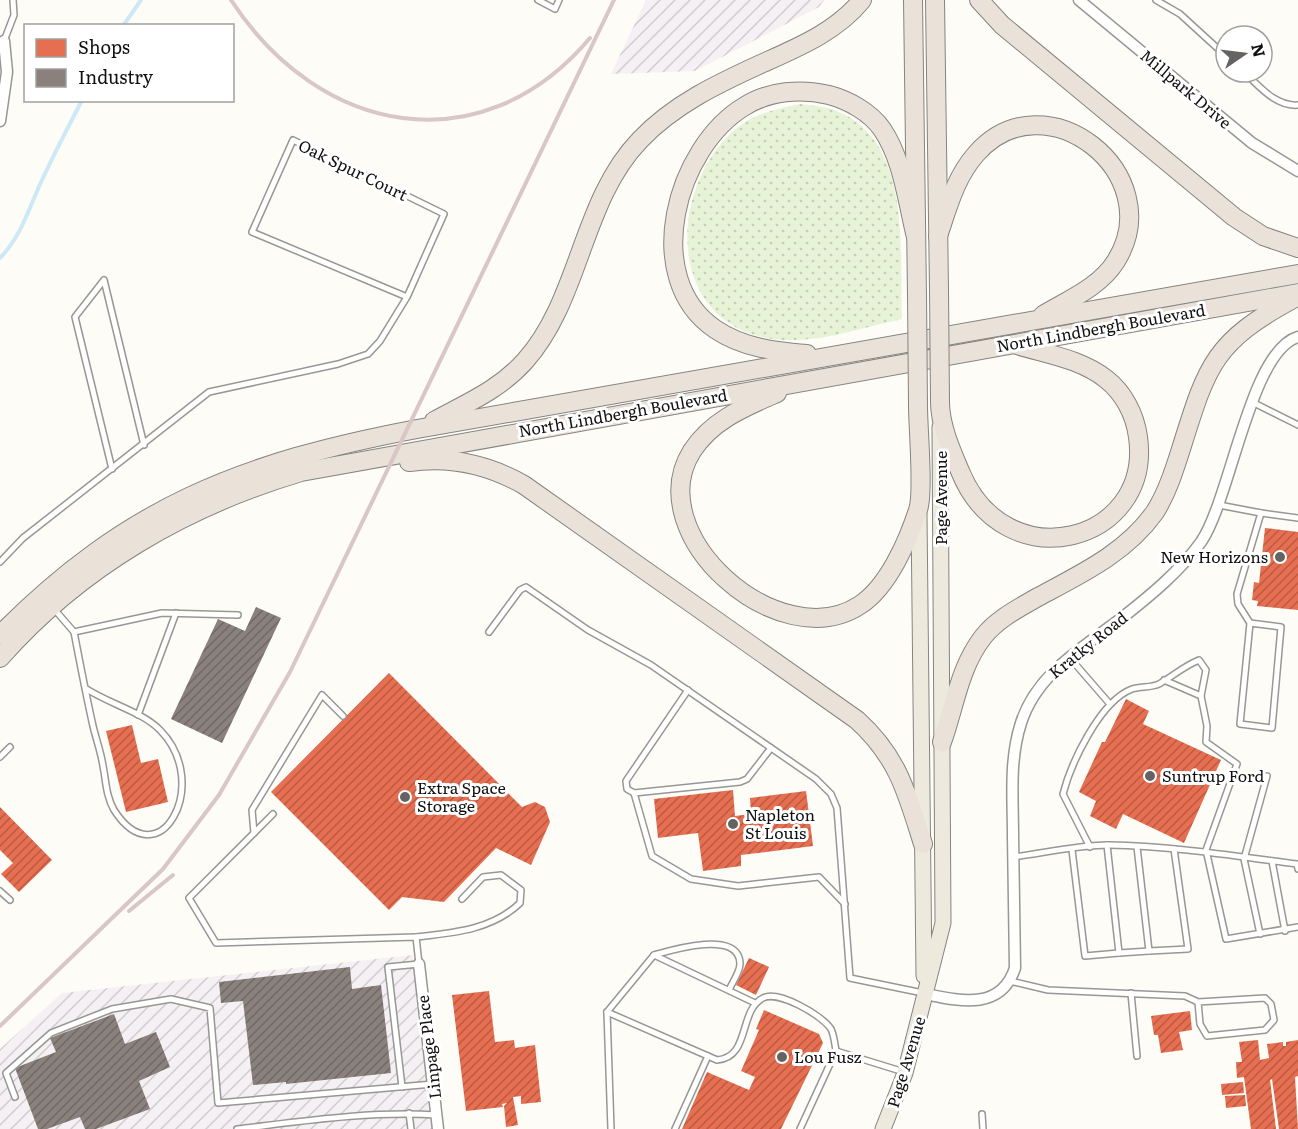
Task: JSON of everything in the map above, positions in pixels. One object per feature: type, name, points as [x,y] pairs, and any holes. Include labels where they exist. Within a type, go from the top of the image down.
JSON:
[{"type":"highway","points":[[417,429],[491,391],[526,360],[550,322],[606,189],[640,140],[667,116],[694,98],[825,33],[862,0]]},
{"type":"highway","name":"Page Avenue","points":[[913,0],[919,508]]},
{"type":"highway","name":"Page Avenue","points":[[935,0],[940,409]]},
{"type":"highway","points":[[979,0],[1002,25],[1233,217],[1263,236],[1298,248]]},
{"type":"highway","points":[[829,356],[769,351],[740,342],[714,328],[700,316],[684,293],[674,258],[674,227],[683,188],[706,144],[728,119],[745,106],[774,95],[805,91],[848,102],[881,128],[895,153],[916,237]]},
{"type":"highway","points":[[938,236],[957,181],[976,154],[999,136],[1018,129],[1040,126],[1070,132],[1097,147],[1116,171],[1125,197],[1128,225],[1122,251],[1096,283],[1036,320]]},
{"type":"highway","name":"North Lindbergh Boulevard","points":[[0,635],[56,582],[90,555],[146,519],[226,480],[308,452],[417,429],[1298,273]]},
{"type":"highway","points":[[942,742],[961,676],[985,634],[1006,616],[1109,557],[1134,537],[1163,497],[1201,388],[1215,358],[1250,323],[1298,295]]},
{"type":"highway","name":"North Lindbergh Boulevard","points":[[0,658],[52,606],[102,566],[162,528],[221,500],[301,472],[1012,343],[1298,295]]},
{"type":"highway","points":[[940,409],[972,496],[999,524],[1022,535],[1049,539],[1084,531],[1112,513],[1130,488],[1138,461],[1137,427],[1126,402],[1106,379],[1087,368],[1012,343]]},
{"type":"highway","points":[[803,381],[721,421],[691,452],[683,475],[684,517],[694,540],[713,565],[751,598],[780,613],[807,619],[835,616],[859,606],[879,587],[897,560],[919,508]]},
{"type":"highway","points":[[162,528],[313,480],[392,464],[441,460],[494,470],[544,498],[857,720],[881,744],[904,781],[923,844]]},
{"type":"main road","name":"Page Avenue","points":[[883,1129],[905,1073],[943,923],[940,409]]},
{"type":"main road","name":"Page Avenue","points":[[919,508],[922,920],[925,994]]},
{"type":"street","name":"Millpark Drive","points":[[1082,1],[1252,143],[1298,171]]},
{"type":"street","points":[[0,121],[7,72],[2,37]]},
{"type":"street","name":"Kratky Road","points":[[1010,981],[1014,968],[1012,765],[1020,725],[1034,694],[1069,657],[1168,580],[1201,542],[1220,505],[1252,402],[1268,365],[1278,351],[1298,336]]},
{"type":"street","name":"Linpage Place","points":[[419,964],[438,1129]]},
{"type":"street","points":[[925,994],[969,1000],[992,997],[1002,992],[1010,981]]},
{"type":"lane","points":[[2,37],[14,15],[13,0]]},
{"type":"lane","points":[[538,0],[555,9],[559,0]]},
{"type":"lane","points":[[1156,0],[1180,15],[1214,45]]},
{"type":"lane","points":[[1257,84],[1270,96],[1288,106],[1298,105]]},
{"type":"lane","name":"Oak Spur Court","points":[[293,140],[444,214],[407,297],[252,232],[293,140]]},
{"type":"lane","points":[[112,469],[75,317],[104,280],[144,445]]},
{"type":"lane","points":[[0,562],[23,538],[209,392],[338,364],[368,354],[380,341],[407,297]]},
{"type":"lane","points":[[1252,402],[1298,425]]},
{"type":"lane","points":[[1220,505],[1298,518]]},
{"type":"lane","points":[[1250,623],[1281,627],[1272,728],[1240,724],[1250,623],[1238,604],[1237,594],[1261,513]]},
{"type":"lane","points":[[489,632],[520,590],[526,587],[588,630],[651,664],[816,779],[831,794],[837,808],[850,978],[925,994]]},
{"type":"lane","points":[[52,606],[74,632],[85,688],[108,799],[123,822],[143,833],[152,834],[170,824],[181,805],[180,764],[163,732],[147,718],[85,688]]},
{"type":"lane","points":[[74,632],[162,613],[238,615]]},
{"type":"lane","points":[[138,715],[176,613]]},
{"type":"lane","points":[[1069,657],[1109,703]]},
{"type":"lane","points":[[1090,848],[1063,794],[1069,772],[1109,703],[1132,689],[1157,686],[1199,660],[1206,670],[1201,696],[1207,726],[1206,742],[1237,764],[1206,850],[1226,939],[1285,931],[1298,927]]},
{"type":"lane","points":[[1164,680],[1201,696]]},
{"type":"lane","points":[[688,690],[626,781],[627,789],[634,794],[652,856],[691,879],[738,886],[819,878],[845,904]]},
{"type":"lane","points":[[254,833],[252,810],[322,695],[343,716]]},
{"type":"lane","points":[[0,757],[10,747]]},
{"type":"lane","points":[[634,794],[740,782],[747,779],[771,748]]},
{"type":"lane","points":[[1260,934],[1244,859],[1267,776]]},
{"type":"lane","points":[[273,814],[189,898],[216,943],[416,937],[455,933],[489,924],[508,914],[520,903],[521,890],[501,875],[483,877],[462,899]]},
{"type":"lane","points":[[1013,857],[1107,845],[1206,850],[1244,859],[1297,864],[1298,869]]},
{"type":"lane","points":[[1107,845],[1119,953]]},
{"type":"lane","points":[[1137,847],[1149,951]]},
{"type":"lane","points":[[1072,850],[1085,956],[1188,950],[1174,849]]},
{"type":"lane","points":[[1272,861],[1285,931]]},
{"type":"lane","points":[[0,891],[10,900]]},
{"type":"lane","points":[[402,1087],[388,967],[419,964],[416,937]]},
{"type":"lane","points":[[611,1129],[607,1012],[654,955],[691,944],[711,944],[731,949],[738,956],[740,965],[729,990]]},
{"type":"lane","points":[[654,955],[755,1003]]},
{"type":"lane","points":[[1010,981],[1048,990],[1185,996],[1198,1002],[1265,998],[1272,1004],[1274,1020],[1265,1030],[1208,1036],[1200,1024],[1198,1002]]},
{"type":"lane","points":[[1131,993],[1137,1056]]},
{"type":"lane","points":[[607,1012],[717,1060],[727,1059],[735,1054],[755,1003],[765,996],[777,995],[817,1016],[831,1029],[836,1052],[800,1129]]},
{"type":"lane","points":[[15,1097],[6,1073],[51,1033],[112,1009],[171,999],[210,1008],[218,1103],[433,1084]]},
{"type":"lane","points":[[836,1052],[905,1073]]},
{"type":"lane","points":[[675,1129],[708,1056]]},
{"type":"lane","points":[[237,1129],[342,1116],[409,1113],[437,1115]]},
{"type":"lane","points":[[409,1113],[411,1129]]},
{"type":"lane","points":[[982,1114],[983,1129]]},
{"type":"shaded area","points":[[646,0],[824,0],[819,7],[695,71],[611,74]]},
{"type":"shaded area","points":[[413,955],[433,1129],[0,1129],[0,1049],[62,993]]},
{"type":"green space","points":[[800,104],[828,108],[856,122],[875,142],[888,167],[896,197],[900,228],[902,319],[815,339],[779,340],[762,337],[731,324],[708,304],[694,278],[688,249],[689,218],[696,187],[710,158],[730,134],[745,122],[772,111]]},
{"type":"building: Shops","name":"New Horizons","points":[[1265,528],[1298,532],[1298,610],[1257,606],[1258,601],[1252,600],[1254,582],[1259,583]]},
{"type":"building: Shops","points":[[389,673],[522,807],[535,802],[545,807],[550,822],[531,865],[496,848],[444,902],[402,897],[389,910],[271,792]]},
{"type":"building: Shops","name":"Suntrup Ford","points":[[1126,699],[1149,711],[1143,724],[1221,760],[1184,843],[1123,814],[1116,829],[1090,816],[1096,801],[1079,792],[1102,742],[1105,742]]},
{"type":"building: Shops","points":[[132,725],[141,763],[158,759],[168,802],[126,812],[106,731]]},
{"type":"building: Shops","name":"Napleton St Louis","points":[[733,790],[735,816],[751,814],[750,798],[806,791],[813,846],[741,855],[741,866],[703,871],[698,833],[658,838],[654,799]]},
{"type":"building: Shops","points":[[0,807],[52,860],[19,892],[1,874],[13,863],[0,850]]},
{"type":"building: Shops","points":[[749,958],[769,967],[756,995],[736,985]]},
{"type":"building: Shops","points":[[489,991],[495,1042],[514,1040],[515,1048],[535,1045],[541,1102],[521,1104],[521,1096],[513,1097],[518,1125],[506,1127],[504,1106],[507,1103],[502,1104],[503,1107],[466,1111],[452,995]]},
{"type":"building: Shops","name":"Lou Fusz","points":[[764,1010],[819,1034],[823,1043],[781,1129],[682,1129],[707,1072],[749,1090],[755,1077],[741,1071],[759,1030],[756,1029]]},
{"type":"building: Shops","points":[[1190,1011],[1192,1030],[1179,1032],[1183,1050],[1161,1053],[1158,1035],[1154,1035],[1151,1016]]},
{"type":"building: Shops","points":[[1258,1040],[1260,1060],[1269,1058],[1267,1044],[1283,1042],[1283,1046],[1286,1046],[1286,1042],[1298,1040],[1298,1076],[1295,1077],[1298,1129],[1279,1129],[1272,1079],[1270,1080],[1276,1129],[1251,1129],[1244,1077],[1237,1078],[1236,1062],[1242,1062],[1239,1042]]},
{"type":"building: Shops","points":[[1243,1082],[1244,1093],[1222,1095],[1221,1084]]},
{"type":"building: Shops","points":[[1245,1095],[1246,1106],[1226,1108],[1225,1096]]},
{"type":"building: Industry","points":[[256,607],[281,618],[222,743],[171,719],[218,619],[245,631]]},
{"type":"building: Industry","points":[[350,967],[352,989],[381,985],[391,1073],[286,1084],[286,1082],[253,1085],[243,1001],[221,1003],[219,982]]},
{"type":"building: Industry","points":[[114,1014],[125,1044],[156,1032],[170,1067],[139,1081],[150,1109],[96,1129],[85,1129],[80,1117],[47,1129],[38,1129],[15,1068],[56,1052],[50,1038]]},
{"type":"waterway","points":[[124,24],[141,0]]},
{"type":"waterway","points":[[0,258],[13,242],[22,225],[81,102]]},
{"type":"railway","points":[[231,0],[267,46],[309,81],[355,105],[403,118],[452,118],[500,105],[547,79],[590,38]]},
{"type":"railway","points":[[0,1026],[163,869],[219,795],[290,672],[614,0]]},
{"type":"railway","points":[[129,911],[173,875]]},
{"type":"place","name":"New Horizons","points":[[1280,557]]},
{"type":"place","name":"Suntrup Ford","points":[[1150,776]]},
{"type":"place","name":"Extra Space Storage","points":[[405,797]]},
{"type":"place","name":"Napleton St Louis","points":[[733,824]]},
{"type":"place","name":"Lou Fusz","points":[[782,1057]]}]
